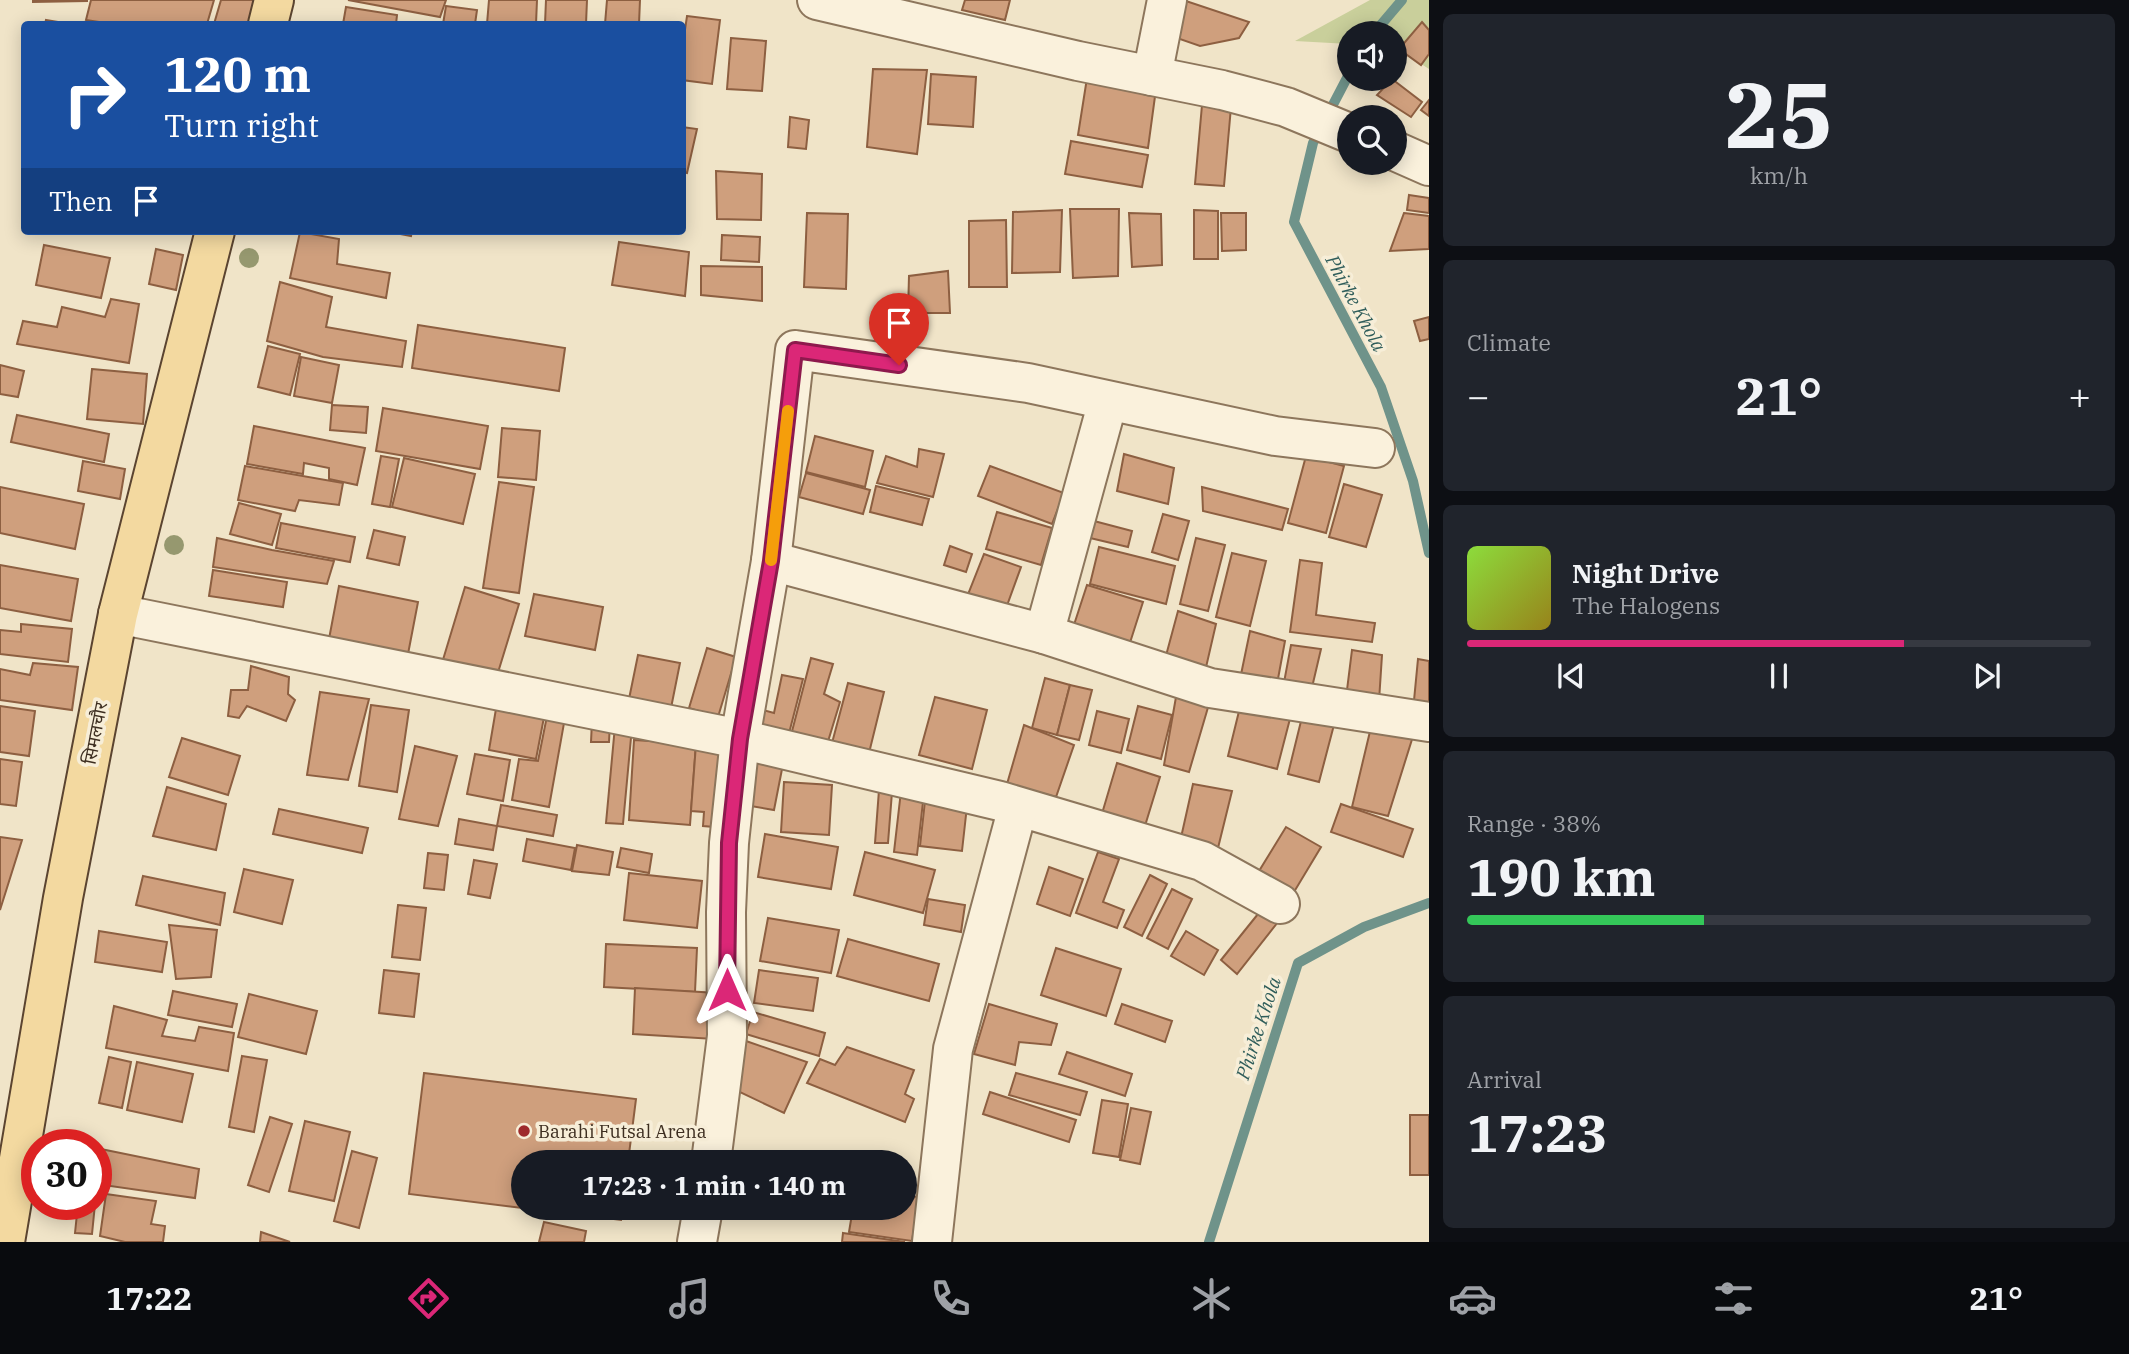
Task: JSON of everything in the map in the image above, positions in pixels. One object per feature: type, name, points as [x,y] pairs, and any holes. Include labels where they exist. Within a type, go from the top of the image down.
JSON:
[{"type":"main road","points":[[269,21],[274,0]]},
{"type":"main road","name":"सिमलचौर","points":[[5,1242],[63,898],[118,614],[214,235]]},
{"type":"street","points":[[817,0],[1078,61],[1222,90],[1286,107],[1337,127]]},
{"type":"street","points":[[1152,76],[1167,0]]},
{"type":"street","points":[[1407,156],[1429,166]]},
{"type":"street","points":[[713,1150],[727,1036],[728,856],[740,739],[771,561],[795,350],[1028,383],[1275,436],[1375,448]]},
{"type":"street","points":[[1044,634],[1108,401]]},
{"type":"street","points":[[771,561],[1044,634],[1210,688],[1429,722]]},
{"type":"street","points":[[118,614],[740,739],[1000,801],[1202,861],[1280,904]]},
{"type":"street","points":[[932,1242],[953,1049],[1018,807]]},
{"type":"street","points":[[697,1242],[701,1220]]},
{"type":"green space","points":[[1370,0],[1429,0],[1429,69],[1407,55],[1407,21],[1337,21],[1337,43],[1295,41]]},
{"type":"building","points":[[87,0],[87,1],[33,2]]},
{"type":"building","points":[[91,0],[214,0],[208,21],[86,20]]},
{"type":"building","points":[[221,0],[257,0],[251,21],[215,21]]},
{"type":"building","points":[[348,0],[446,0],[440,17]]},
{"type":"building","points":[[489,0],[537,0],[536,21],[487,21]]},
{"type":"building","points":[[546,0],[587,0],[586,21],[545,21]]},
{"type":"building","points":[[607,0],[640,0],[639,21],[605,21]]},
{"type":"building","points":[[965,0],[1010,0],[1005,20],[962,10]]},
{"type":"building","points":[[1183,0],[1249,22],[1239,38],[1200,46],[1171,36]]},
{"type":"building","points":[[446,6],[477,10],[475,21],[444,21]]},
{"type":"building","points":[[346,7],[397,15],[396,21],[344,21]]},
{"type":"building","points":[[687,16],[720,20],[712,84],[686,81]]},
{"type":"building","points":[[1422,22],[1429,30],[1429,54],[1421,65],[1407,55],[1407,40]]},
{"type":"building","points":[[731,38],[766,41],[762,91],[727,89]]},
{"type":"building","points":[[873,69],[927,70],[917,154],[867,147]]},
{"type":"building","points":[[931,74],[976,77],[973,127],[928,124]]},
{"type":"building","points":[[1087,78],[1156,89],[1148,148],[1078,135]]},
{"type":"building","points":[[1407,90],[1422,102],[1411,117],[1407,114],[1407,105],[1392,105],[1377,95],[1381,91]]},
{"type":"building","points":[[1429,100],[1429,116],[1421,110]]},
{"type":"building","points":[[1202,105],[1231,107],[1224,186],[1195,184]]},
{"type":"building","points":[[790,117],[809,120],[806,149],[788,147]]},
{"type":"building","points":[[686,128],[697,129],[686,173]]},
{"type":"building","points":[[1071,141],[1148,155],[1142,187],[1065,174]]},
{"type":"building","points":[[716,171],[762,174],[761,220],[717,219]]},
{"type":"building","points":[[1409,195],[1429,198],[1429,213],[1407,210]]},
{"type":"building","points":[[1070,209],[1119,209],[1118,276],[1073,278]]},
{"type":"building","points":[[1062,210],[1060,272],[1012,273],[1013,212]]},
{"type":"building","points":[[1194,210],[1218,211],[1218,259],[1194,259]]},
{"type":"building","points":[[807,213],[848,214],[846,289],[804,287]]},
{"type":"building","points":[[1129,213],[1161,214],[1162,265],[1132,267]]},
{"type":"building","points":[[1221,213],[1246,213],[1246,250],[1222,251]]},
{"type":"building","points":[[1404,213],[1429,216],[1429,249],[1390,251]]},
{"type":"building","points":[[1006,220],[1007,287],[969,287],[969,221]]},
{"type":"building","points":[[299,235],[339,239],[337,264],[390,273],[386,298],[290,278]]},
{"type":"building","points":[[722,235],[760,237],[759,262],[721,260]]},
{"type":"building","points":[[619,242],[689,252],[685,296],[612,285]]},
{"type":"building","points":[[44,245],[110,258],[101,298],[36,285]]},
{"type":"building","points":[[156,249],[183,255],[176,290],[149,284]]},
{"type":"building","points":[[701,266],[762,267],[762,301],[701,295]]},
{"type":"building","points":[[948,271],[950,313],[908,313],[909,276]]},
{"type":"building","points":[[280,282],[332,297],[326,327],[406,341],[402,367],[323,357],[267,341]]},
{"type":"building","points":[[111,299],[139,304],[129,363],[17,344],[23,321],[57,327],[62,307],[105,317]]},
{"type":"building","points":[[1429,317],[1429,339],[1420,341],[1414,321]]},
{"type":"building","points":[[418,325],[565,348],[559,391],[412,368]]},
{"type":"building","points":[[268,346],[300,354],[290,395],[258,387]]},
{"type":"building","points":[[301,357],[339,365],[332,403],[294,396]]},
{"type":"building","points":[[0,365],[24,371],[18,397],[0,394]]},
{"type":"building","points":[[92,369],[147,374],[143,424],[87,419]]},
{"type":"building","points":[[332,405],[368,407],[366,433],[330,430]]},
{"type":"building","points":[[383,408],[488,426],[480,469],[376,451]]},
{"type":"building","points":[[17,415],[109,434],[104,462],[11,442]]},
{"type":"building","points":[[254,426],[365,448],[357,485],[329,479],[329,468],[304,463],[303,474],[247,464]]},
{"type":"building","points":[[502,428],[540,431],[536,480],[498,477]]},
{"type":"building","points":[[815,436],[873,451],[865,487],[806,472]]},
{"type":"building","points":[[919,449],[944,454],[933,497],[877,483],[886,456],[917,467]]},
{"type":"building","points":[[1124,454],[1174,468],[1168,504],[1117,491]]},
{"type":"building","points":[[381,456],[399,459],[390,507],[372,504]]},
{"type":"building","points":[[1306,456],[1344,466],[1326,533],[1288,523]]},
{"type":"building","points":[[404,458],[475,474],[463,524],[392,507]]},
{"type":"building","points":[[83,461],[125,469],[120,499],[78,491]]},
{"type":"building","points":[[245,466],[343,483],[339,505],[299,500],[295,511],[238,500]]},
{"type":"building","points":[[990,466],[1064,493],[1052,524],[978,496]]},
{"type":"building","points":[[806,473],[870,490],[863,514],[799,497]]},
{"type":"building","points":[[499,482],[534,487],[519,593],[483,588]]},
{"type":"building","points":[[1344,484],[1382,495],[1366,547],[1329,537]]},
{"type":"building","points":[[876,486],[929,499],[922,525],[870,512]]},
{"type":"building","points":[[0,487],[84,504],[75,549],[0,533]]},
{"type":"building","points":[[1202,487],[1288,509],[1282,530],[1203,511]]},
{"type":"building","points":[[239,503],[281,514],[272,545],[230,534]]},
{"type":"building","points":[[997,512],[1052,528],[1041,565],[986,549]]},
{"type":"building","points":[[1163,514],[1189,521],[1178,560],[1152,552]]},
{"type":"building","points":[[1094,521],[1132,531],[1128,547],[1090,538]]},
{"type":"building","points":[[281,523],[355,537],[350,562],[276,548]]},
{"type":"building","points":[[374,530],[405,537],[399,565],[367,558]]},
{"type":"building","points":[[217,538],[334,561],[327,584],[213,567]]},
{"type":"building","points":[[1196,538],[1225,545],[1208,611],[1180,604]]},
{"type":"building","points":[[950,546],[972,554],[966,572],[944,565]]},
{"type":"building","points":[[1099,547],[1175,566],[1166,604],[1090,584]]},
{"type":"building","points":[[1232,553],[1266,561],[1250,626],[1216,617]]},
{"type":"building","points":[[984,554],[1021,567],[1005,611],[967,597]]},
{"type":"building","points":[[1300,560],[1322,563],[1316,615],[1375,623],[1372,642],[1290,632]]},
{"type":"building","points":[[0,565],[78,579],[71,621],[0,608]]},
{"type":"building","points":[[213,570],[287,582],[283,607],[209,596]]},
{"type":"building","points":[[1087,585],[1143,602],[1127,652],[1071,634]]},
{"type":"building","points":[[339,586],[418,602],[408,654],[329,639]]},
{"type":"building","points":[[465,587],[519,604],[496,679],[442,663]]},
{"type":"building","points":[[534,594],[603,607],[595,650],[525,636]]},
{"type":"building","points":[[1178,611],[1216,624],[1204,676],[1164,663]]},
{"type":"building","points":[[21,624],[72,629],[68,662],[0,654],[0,630],[21,632]]},
{"type":"building","points":[[1250,631],[1285,641],[1275,695],[1238,689]]},
{"type":"building","points":[[1291,645],[1321,649],[1310,696],[1282,693]]},
{"type":"building","points":[[707,648],[736,657],[718,717],[689,708]]},
{"type":"building","points":[[1352,650],[1382,655],[1379,701],[1346,698]]},
{"type":"building","points":[[638,655],[680,663],[671,708],[629,699]]},
{"type":"building","points":[[811,658],[833,664],[824,694],[840,702],[826,748],[790,739]]},
{"type":"building","points":[[1418,659],[1429,661],[1429,714],[1413,711]]},
{"type":"building","points":[[33,663],[78,667],[72,710],[0,700],[0,669],[30,675]]},
{"type":"building","points":[[251,666],[289,677],[288,694],[295,700],[286,721],[247,706],[239,718],[228,716],[231,690],[248,690]]},
{"type":"building","points":[[782,675],[803,679],[786,745],[746,735],[756,708],[774,713]]},
{"type":"building","points":[[1045,678],[1070,685],[1057,735],[1032,728]]},
{"type":"building","points":[[848,683],[884,692],[869,753],[832,743]]},
{"type":"building","points":[[1070,685],[1092,690],[1079,740],[1057,735]]},
{"type":"building","points":[[320,692],[369,699],[348,780],[307,775]]},
{"type":"building","points":[[935,697],[987,710],[972,769],[919,755]]},
{"type":"building","points":[[1176,697],[1209,704],[1189,772],[1164,765]]},
{"type":"building","points":[[1242,699],[1292,711],[1277,769],[1228,756]]},
{"type":"building","points":[[497,703],[545,712],[536,759],[489,750]]},
{"type":"building","points":[[371,705],[409,710],[397,792],[359,786]]},
{"type":"building","points":[[0,706],[35,711],[29,756],[0,752]]},
{"type":"building","points":[[1138,706],[1172,715],[1161,759],[1127,750]]},
{"type":"building","points":[[548,711],[566,712],[549,807],[512,800],[519,759],[538,761]]},
{"type":"building","points":[[1097,711],[1129,719],[1121,753],[1089,745]]},
{"type":"building","points":[[1303,713],[1335,721],[1319,782],[1288,774]]},
{"type":"building","points":[[592,721],[610,722],[609,742],[591,742]]},
{"type":"building","points":[[1372,723],[1414,733],[1388,816],[1352,807]]},
{"type":"building","points":[[1024,725],[1074,745],[1056,797],[1007,784]]},
{"type":"building","points":[[615,726],[632,727],[623,824],[606,823]]},
{"type":"building","points":[[182,738],[240,756],[228,795],[169,777]]},
{"type":"building","points":[[634,740],[696,744],[690,825],[629,820]]},
{"type":"building","points":[[696,744],[734,747],[726,828],[703,826],[704,812],[691,811]]},
{"type":"building","points":[[415,746],[457,756],[438,826],[399,819]]},
{"type":"building","points":[[475,754],[510,760],[503,801],[467,794]]},
{"type":"building","points":[[748,757],[783,764],[774,810],[739,804]]},
{"type":"building","points":[[0,759],[22,762],[16,806],[0,804]]},
{"type":"building","points":[[1117,763],[1160,777],[1144,829],[1101,817]]},
{"type":"building","points":[[784,782],[832,785],[829,835],[781,832]]},
{"type":"building","points":[[1193,784],[1232,791],[1217,852],[1180,842]]},
{"type":"building","points":[[167,787],[226,804],[216,850],[153,836]]},
{"type":"building","points":[[879,790],[892,792],[888,843],[875,843]]},
{"type":"building","points":[[901,791],[924,793],[917,855],[894,852]]},
{"type":"building","points":[[925,801],[967,806],[962,851],[920,846]]},
{"type":"building","points":[[1341,804],[1413,829],[1403,857],[1331,832]]},
{"type":"building","points":[[501,805],[557,815],[553,836],[497,826]]},
{"type":"building","points":[[279,809],[368,828],[362,853],[273,834]]},
{"type":"building","points":[[459,819],[497,826],[493,850],[455,844]]},
{"type":"building","points":[[1286,827],[1321,847],[1291,897],[1256,876]]},
{"type":"building","points":[[765,834],[838,847],[831,889],[758,877]]},
{"type":"building","points":[[0,837],[22,840],[0,910]]},
{"type":"building","points":[[527,839],[575,848],[571,870],[523,861]]},
{"type":"building","points":[[577,845],[613,852],[609,875],[572,871]]},
{"type":"building","points":[[621,848],[652,854],[649,873],[617,867]]},
{"type":"building","points":[[865,852],[935,870],[923,913],[854,895]]},
{"type":"building","points":[[1098,852],[1119,859],[1103,902],[1124,910],[1117,928],[1076,913]]},
{"type":"building","points":[[428,853],[448,855],[444,890],[424,888]]},
{"type":"building","points":[[474,860],[497,864],[490,898],[468,894]]},
{"type":"building","points":[[1049,867],[1083,879],[1070,916],[1037,904]]},
{"type":"building","points":[[244,869],[293,880],[282,924],[234,912]]},
{"type":"building","points":[[629,873],[702,881],[697,928],[624,920]]},
{"type":"building","points":[[1150,875],[1167,884],[1142,936],[1124,927]]},
{"type":"building","points":[[143,876],[225,893],[220,925],[136,905]]},
{"type":"building","points":[[1172,889],[1192,899],[1168,949],[1147,938]]},
{"type":"building","points":[[928,899],[965,905],[961,932],[924,925]]},
{"type":"building","points":[[398,905],[426,908],[420,960],[392,957]]},
{"type":"building","points":[[1262,909],[1278,922],[1237,974],[1221,960]]},
{"type":"building","points":[[768,918],[839,930],[831,973],[760,961]]},
{"type":"building","points":[[169,925],[217,930],[211,977],[176,979]]},
{"type":"building","points":[[99,931],[167,942],[162,972],[95,962]]},
{"type":"building","points":[[1186,931],[1218,950],[1204,975],[1171,956]]},
{"type":"building","points":[[848,939],[939,964],[929,1001],[837,976]]},
{"type":"building","points":[[606,944],[697,948],[695,992],[604,987]]},
{"type":"building","points":[[1056,948],[1121,969],[1106,1016],[1041,995]]},
{"type":"building","points":[[384,970],[419,974],[414,1017],[379,1013]]},
{"type":"building","points":[[759,970],[818,978],[813,1011],[754,1003]]},
{"type":"building","points":[[635,988],[717,993],[714,1039],[633,1034]]},
{"type":"building","points":[[173,991],[237,1004],[232,1027],[168,1015]]},
{"type":"building","points":[[249,994],[317,1011],[306,1054],[238,1037]]},
{"type":"building","points":[[989,1004],[1057,1024],[1051,1045],[1019,1042],[1015,1065],[974,1054]]},
{"type":"building","points":[[1122,1004],[1172,1021],[1165,1042],[1115,1024]]},
{"type":"building","points":[[114,1006],[167,1020],[162,1036],[195,1041],[199,1027],[234,1033],[228,1071],[106,1048]]},
{"type":"building","points":[[753,1012],[825,1033],[819,1056],[746,1034]]},
{"type":"building","points":[[746,1041],[807,1062],[784,1113],[723,1084]]},
{"type":"building","points":[[847,1047],[914,1070],[905,1094],[914,1099],[905,1122],[807,1083],[820,1059],[835,1065]]},
{"type":"building","points":[[1067,1052],[1132,1074],[1125,1096],[1059,1074]]},
{"type":"building","points":[[242,1056],[267,1060],[254,1132],[229,1127]]},
{"type":"building","points":[[109,1057],[131,1062],[122,1108],[99,1103]]},
{"type":"building","points":[[137,1062],[193,1074],[182,1122],[127,1110]]},
{"type":"building","name":"Barahi Futsal Arena","points":[[424,1073],[636,1099],[630,1150],[511,1150],[511,1207],[409,1194]]},
{"type":"building","points":[[1016,1073],[1087,1092],[1080,1115],[1009,1095]]},
{"type":"building","points":[[990,1092],[1076,1120],[1069,1142],[983,1114]]},
{"type":"building","points":[[1102,1100],[1128,1104],[1119,1157],[1093,1153]]},
{"type":"building","points":[[1131,1108],[1151,1112],[1140,1164],[1120,1160]]},
{"type":"building","points":[[1410,1115],[1429,1115],[1429,1175],[1410,1175]]},
{"type":"building","points":[[270,1117],[292,1124],[269,1192],[248,1185]]},
{"type":"building","points":[[305,1121],[350,1132],[334,1201],[289,1191]]},
{"type":"building","points":[[112,1151],[199,1169],[195,1198],[112,1186]]},
{"type":"building","points":[[352,1151],[377,1158],[359,1228],[334,1221]]},
{"type":"building","points":[[112,1195],[156,1201],[151,1224],[165,1226],[163,1242],[125,1242],[100,1236],[102,1220],[112,1220]]},
{"type":"building","points":[[76,1220],[93,1220],[92,1234],[75,1233]]},
{"type":"building","points":[[851,1220],[915,1220],[912,1241],[849,1232]]},
{"type":"building","points":[[544,1222],[586,1231],[584,1242],[539,1242]]},
{"type":"building","points":[[261,1232],[290,1242],[260,1242]]},
{"type":"building","points":[[843,1233],[905,1242],[842,1242]]},
{"type":"waterway","name":"Phirke Khola","points":[[1384,21],[1402,0]]},
{"type":"waterway","name":"Phirke Khola","points":[[1340,91],[1313,143],[1294,222],[1381,387],[1413,481],[1429,553]]},
{"type":"waterway","name":"Phirke Khola","points":[[1209,1242],[1298,963],[1364,927],[1429,903]]},
{"type":"slow traffic","points":[[771,560],[788,411]]},
{"type":"place","name":"Barahi Futsal Arena","points":[[524,1131]]},
{"type":"route","points":[[727,990],[729,843],[740,739],[771,561],[795,350],[899,365]]}]
